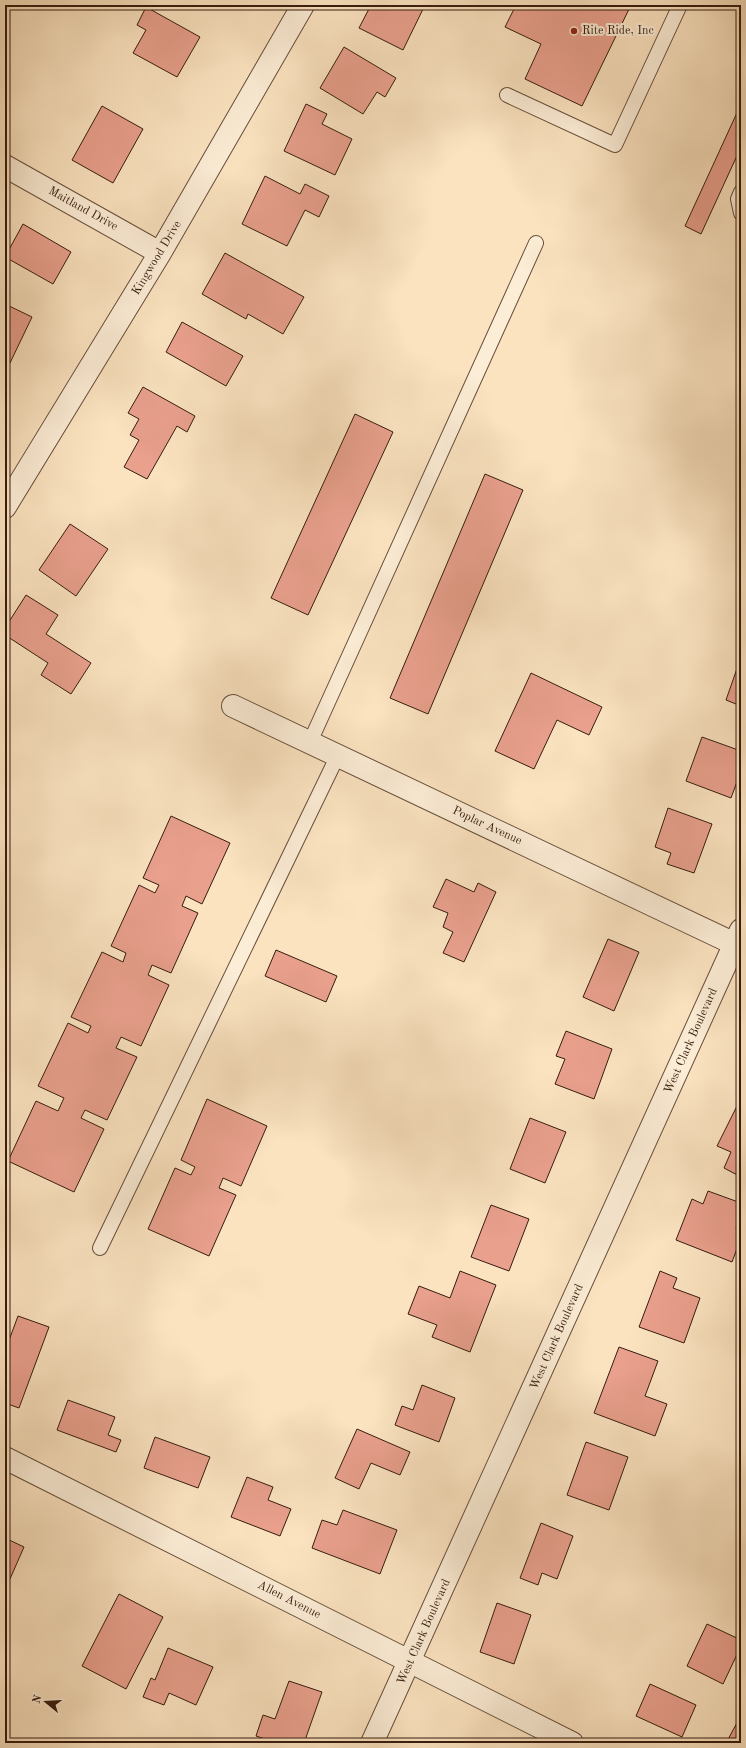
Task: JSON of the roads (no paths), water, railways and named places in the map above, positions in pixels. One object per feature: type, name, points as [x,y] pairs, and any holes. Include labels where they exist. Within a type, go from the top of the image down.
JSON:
[{"type":"street","name":"Kingwood Drive","points":[[5,507],[160,253],[303,5]]},
{"type":"street","name":"Maitland Drive","points":[[5,166],[160,253]]},
{"type":"street","name":"Poplar Avenue","points":[[233,706],[739,940]]},
{"type":"street","name":"West Clark Boulevard","points":[[372,1743],[739,940]]},
{"type":"street","name":"Allen Avenue","points":[[5,1458],[572,1743]]},
{"type":"lane","points":[[507,96],[615,145],[680,5]]},
{"type":"lane","points":[[741,192],[738,199],[741,213]]},
{"type":"lane","points":[[310,742],[536,243]]},
{"type":"lane","points":[[100,1248],[338,755]]},
{"type":"place","name":"Rite Ride, Inc","points":[[574,31]]}]
